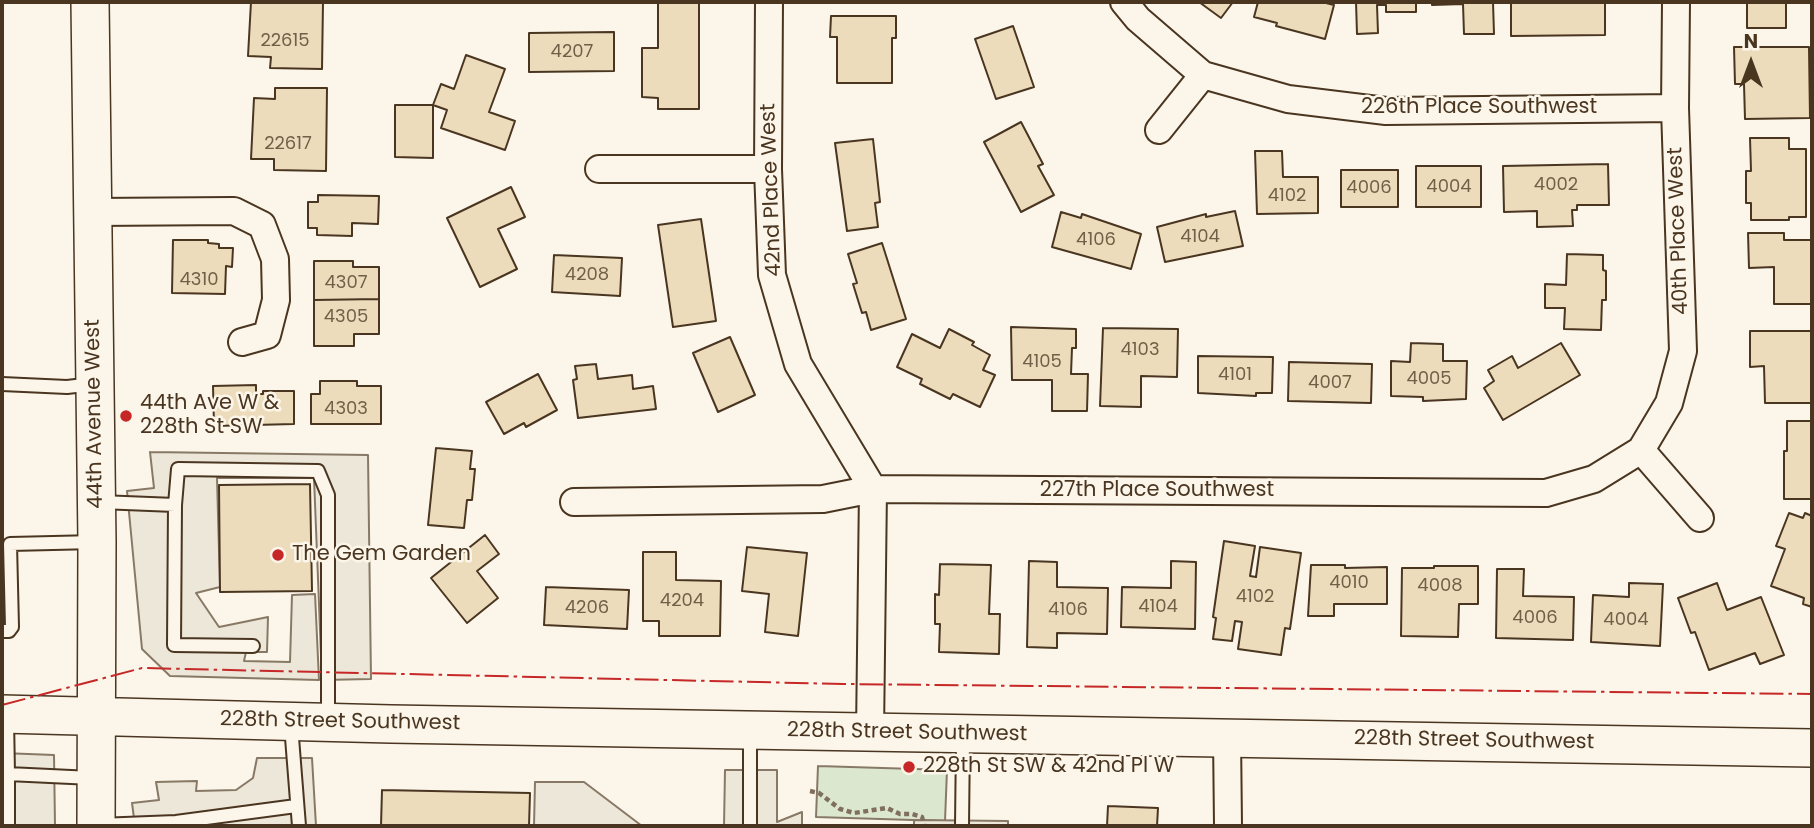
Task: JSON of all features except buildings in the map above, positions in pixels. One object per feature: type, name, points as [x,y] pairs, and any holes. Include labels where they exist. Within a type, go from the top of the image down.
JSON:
[{"type":"main road","name":"44th Avenue West","points":[[90,2],[97,542],[96,825]]},
{"type":"main road","name":"228th Street Southwest","points":[[4,714],[870,733],[1227,736],[1812,748]]},
{"type":"street","name":"42nd Place West","points":[[769,2],[768,169],[772,275],[798,364],[873,489]]},
{"type":"street","points":[[1124,2],[1138,19],[1203,75],[1159,130]]},
{"type":"street","name":"40th Place West","points":[[1641,450],[1668,403],[1683,351],[1675,108],[1676,2]]},
{"type":"street","name":"226th Place Southwest","points":[[1203,75],[1288,99],[1386,111],[1675,108]]},
{"type":"street","points":[[599,169],[768,169]]},
{"type":"street","points":[[93,212],[234,211],[262,225],[275,259],[276,300],[267,335],[242,342]]},
{"type":"street","points":[[1641,450],[1700,517]]},
{"type":"street","name":"227th Place Southwest","points":[[574,502],[823,499],[873,489],[1546,493],[1594,479],[1641,450]]},
{"type":"street","points":[[870,733],[873,489]]},
{"type":"street","points":[[1227,736],[1228,826]]},
{"type":"lane","points":[[2,384],[67,387],[94,384]]},
{"type":"lane","points":[[253,646],[174,645],[175,505],[178,469],[318,471],[328,495],[328,722]]},
{"type":"lane","points":[[96,502],[175,505]]},
{"type":"lane","points":[[2,631],[9,631],[12,627],[6,544],[97,542]]},
{"type":"lane","points":[[4,714],[8,826]]},
{"type":"lane","points":[[291,721],[299,826]]},
{"type":"lane","points":[[750,730],[750,826]]},
{"type":"lane","points":[[962,826],[963,734]]},
{"type":"lane","points":[[5,774],[96,778]]},
{"type":"lane","points":[[96,825],[176,824],[296,806]]},
{"type":"path","points":[[810,791],[819,793],[840,809],[854,813],[887,808],[900,814],[922,817],[924,824]]},
{"type":"green space","points":[[818,766],[947,770],[945,821],[816,817]]},
{"type":"shaded area","points":[[150,452],[368,455],[371,679],[322,680],[314,478],[217,478],[220,587],[196,593],[219,627],[268,617],[267,652],[246,652],[244,661],[290,662],[292,595],[315,594],[319,680],[170,676],[142,649],[127,491],[154,488]]},
{"type":"shaded area","points":[[2,753],[54,755],[55,826],[2,826]]},
{"type":"shaded area","points":[[257,758],[312,758],[316,826],[135,826],[132,803],[159,800],[156,782],[197,781],[196,791],[236,790],[253,778]]},
{"type":"shaded area","points":[[725,770],[777,770],[777,822],[802,812],[802,826],[724,826]]},
{"type":"shaded area","points":[[535,782],[584,782],[642,826],[534,826]]},
{"type":"shaded area","points":[[914,820],[1008,821],[1008,826],[914,826]]},
{"type":"power","points":[[2,705],[142,668],[843,684],[1812,694]]},
{"type":"place","name":"44th Ave W & 228th St SW","points":[[126,416]]},
{"type":"place","name":"The Gem Garden","points":[[278,555]]},
{"type":"place","name":"228th St SW & 42nd Pl W","points":[[909,767]]}]
